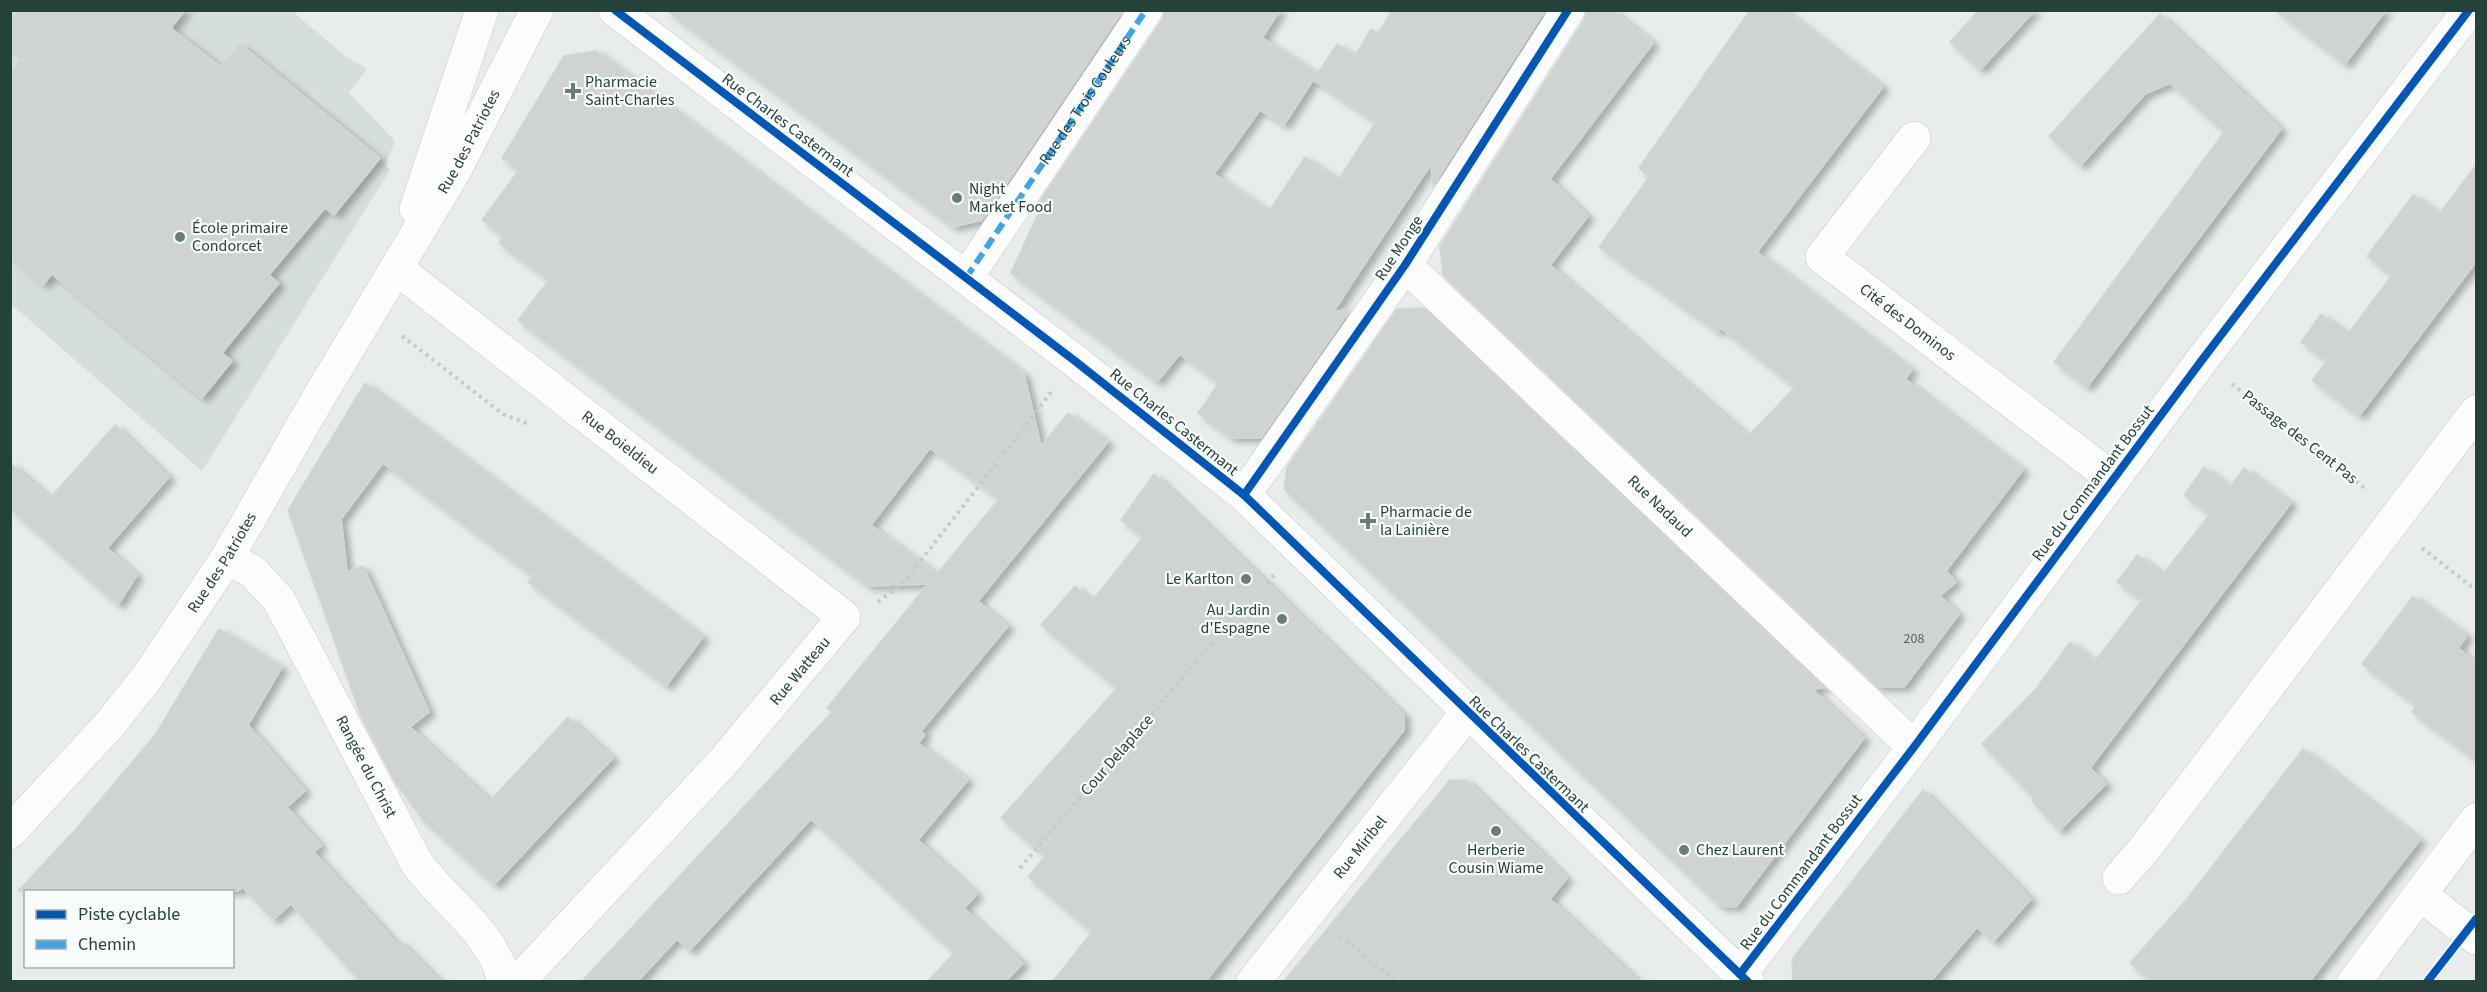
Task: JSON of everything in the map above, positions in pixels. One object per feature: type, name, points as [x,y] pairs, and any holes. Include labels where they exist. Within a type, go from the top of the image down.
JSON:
[{"type":"street","name":"Rue des Patriotes","points":[[396,268],[482,10]]},
{"type":"street","name":"Rue des Patriotes","points":[[10,832],[85,754],[117,716],[148,676],[227,558],[455,170],[537,10]]},
{"type":"street","name":"Rue Charles Castermant","points":[[615,10],[1075,361],[1244,495],[1467,713],[1744,978]]},
{"type":"street","name":"Rue des Trois Couleurs","points":[[966,278],[1146,10]]},
{"type":"street","name":"Rue Monge","points":[[1244,495],[1405,265],[1568,10]]},
{"type":"street","name":"Rue du Commandant Bossut","points":[[1744,978],[2112,478],[2469,10]]},
{"type":"street","name":"Cité des Dominos","points":[[1914,138],[1822,257],[2112,478]]},
{"type":"street","name":"Rue Nadaud","points":[[1405,265],[1914,747]]},
{"type":"street","name":"Rue Boieldieu","points":[[396,268],[844,617]]},
{"type":"street","points":[[2119,878],[2146,847],[2476,412]]},
{"type":"street","name":"Rangée du Christ","points":[[227,558],[252,571],[279,600],[416,862],[432,884],[494,952],[504,981]]},
{"type":"street","name":"Rue Watteau","points":[[518,981],[717,768],[844,617]]},
{"type":"street","name":"Rue Miribel","points":[[1253,981],[1467,713]]},
{"type":"street","points":[[2354,981],[2476,820]]},
{"type":"street","points":[[2421,895],[2476,938]]},
{"type":"path","points":[[370,312],[503,414],[540,429]]},
{"type":"path","points":[[844,617],[878,602],[906,580],[1075,361]]},
{"type":"path","points":[[1309,911],[1397,981]]},
{"type":"shaded area","name":"École primaire Condorcet","points":[[11,11],[292,11],[344,55],[367,69],[349,93],[395,141],[385,165],[390,170],[202,471],[11,304]]},
{"type":"building","name":"École primaire Condorcet","points":[[19,10],[185,10],[171,28],[221,67],[240,44],[380,158],[334,215],[325,208],[269,275],[279,283],[222,353],[232,361],[202,398],[52,274],[43,285],[10,253],[10,73],[24,57],[10,46],[10,22]]},
{"type":"building","points":[[666,10],[1123,10],[982,220],[953,227]]},
{"type":"building","points":[[1165,10],[1280,10],[1262,38],[1317,74],[1337,44],[1355,56],[1371,29],[1378,34],[1392,10],[1545,10],[1433,186],[1431,164],[1358,274],[1334,311],[1350,310],[1261,438],[1231,438],[1198,413],[1219,383],[1180,354],[1157,382],[1011,273],[1041,207],[1035,208],[1162,20]],"holes":[[[1313,80],[1376,122],[1338,180],[1305,157],[1269,211],[1214,174],[1260,110],[1284,125]]]},
{"type":"building","points":[[1587,10],[1613,10],[1653,43],[1550,179],[1588,216],[1550,265],[1748,436],[1795,387],[1721,328],[1718,332],[1599,247],[1649,177],[1639,168],[1750,10],[1784,10],[1883,87],[1757,252],[1912,370],[1905,379],[2023,470],[1946,571],[1956,582],[1940,596],[1959,614],[1904,687],[1878,687],[1443,275],[1440,246],[1584,20]]},
{"type":"building","points":[[1979,10],[2035,10],[1980,70],[1950,42]]},
{"type":"building","points":[[2275,10],[2386,10],[2345,64]]},
{"type":"building","points":[[2160,14],[2281,129],[2087,387],[2054,362],[2224,132],[2170,83],[2145,94],[2080,166],[2049,136]]},
{"type":"building","points":[[596,51],[1024,374],[1041,446],[1068,413],[1108,442],[978,601],[1008,626],[921,731],[925,735],[918,743],[968,780],[918,840],[977,894],[964,908],[1023,963],[1006,981],[928,981],[954,953],[811,819],[689,951],[677,939],[638,981],[582,981],[832,712],[827,708],[928,584],[868,586],[518,320],[549,280],[499,243],[504,236],[482,220],[519,170],[502,158],[564,56]],"holes":[[[930,448],[999,499],[937,574],[871,525]]]},
{"type":"building","points":[[2476,165],[2476,262],[2359,416],[2312,380],[2327,361],[2301,342],[2321,314],[2348,334],[2392,275],[2367,256],[2413,195],[2439,214]]},
{"type":"building","points":[[1424,308],[1825,688],[1812,689],[1864,738],[1736,907],[1720,906],[1284,489],[1287,467],[1397,309]]},
{"type":"building","points":[[365,383],[703,637],[666,686],[528,582],[533,576],[383,463],[341,519],[347,572],[363,566],[429,712],[410,727],[490,801],[568,717],[613,758],[494,885],[423,820],[394,780],[361,716],[288,510]]},
{"type":"building","points":[[115,425],[169,477],[107,548],[137,575],[118,605],[10,509],[10,463],[50,498]]},
{"type":"building","points":[[2204,467],[2230,487],[2244,468],[2291,503],[2090,768],[2106,784],[2059,831],[2032,801],[2034,798],[1982,744],[2036,689],[2070,642],[2095,661],[2142,600],[2117,582],[2137,555],[2163,574],[2210,514],[2184,495]]},
{"type":"building","points":[[1154,474],[1404,715],[1404,730],[1206,981],[1053,981],[1092,932],[1028,877],[1045,856],[1001,818],[1117,688],[1041,625],[1075,586],[1092,601],[1143,537],[1121,520]]},
{"type":"building","points":[[2413,596],[2467,636],[2458,648],[2476,663],[2476,760],[2412,712],[2416,705],[2362,664]]},
{"type":"building","points":[[219,629],[282,667],[248,725],[305,791],[287,807],[321,846],[314,852],[397,944],[400,941],[439,981],[357,981],[359,980],[291,904],[273,920],[243,887],[238,891],[18,891],[74,831],[155,735]]},
{"type":"building","points":[[2303,749],[2420,840],[2310,981],[2151,981],[2130,963],[2186,900]]},
{"type":"building","points":[[1450,780],[1466,780],[1567,878],[1550,899],[1638,981],[1284,981]]},
{"type":"building","points":[[1923,790],[2031,899],[1993,942],[1977,927],[1931,981],[1793,981],[1792,959]]},
{"type":"marked path","points":[[966,278],[1146,10]]},
{"type":"cycle path","points":[[615,10],[1075,361],[1244,495],[1748,982]]},
{"type":"cycle path","points":[[1244,495],[1405,265],[1568,10]]},
{"type":"cycle path","points":[[1740,974],[1914,747],[2202,360],[2469,10]]},
{"type":"cycle path","points":[[2427,982],[2476,919]]},
{"type":"place","name":"Pharmacie Saint-Charles","points":[[573,91]]},
{"type":"place","name":"Night Market Food","points":[[957,198]]},
{"type":"place","name":"École primaire Condorcet","points":[[180,237]]},
{"type":"place","name":"Pharmacie de la Lainière","points":[[1368,521]]},
{"type":"place","name":"Le Karlton","points":[[1246,579]]},
{"type":"place","name":"Au Jardin d'Espagne","points":[[1282,619]]},
{"type":"place","name":"Herberie Cousin Wiame","points":[[1496,831]]},
{"type":"place","name":"Chez Laurent","points":[[1684,850]]}]
